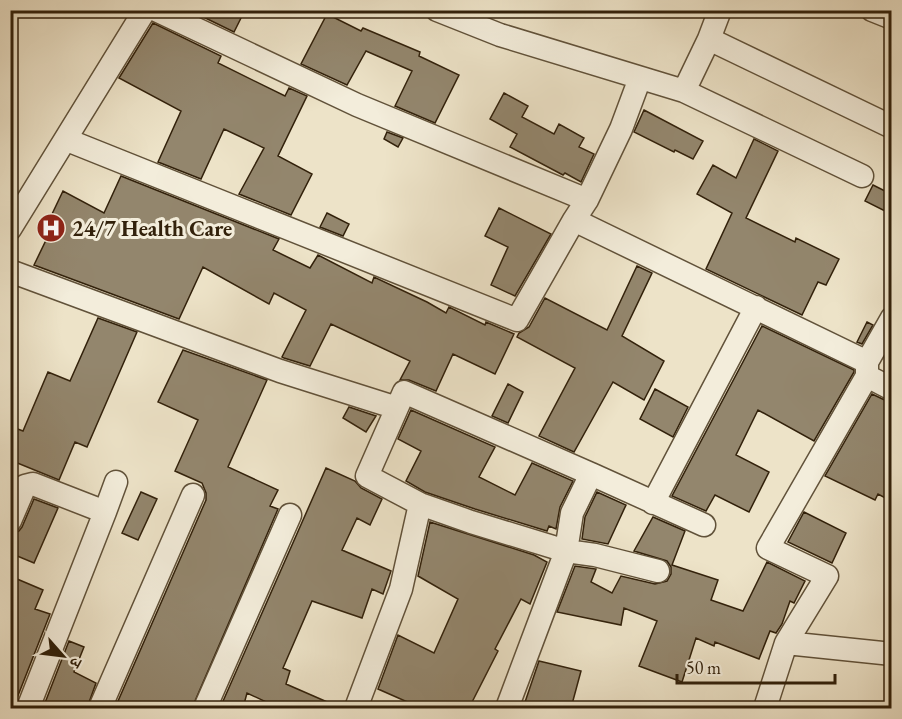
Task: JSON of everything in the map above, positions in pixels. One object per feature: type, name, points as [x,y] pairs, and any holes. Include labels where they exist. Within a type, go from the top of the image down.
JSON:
[{"type":"street","points":[[10,229],[67,140],[145,10]]},
{"type":"street","points":[[156,10],[357,105],[587,200]]},
{"type":"street","points":[[437,10],[500,35],[684,91],[862,176]]},
{"type":"street","points":[[684,91],[710,39],[720,10]]},
{"type":"street","points":[[872,10],[891,18]]},
{"type":"street","points":[[710,39],[891,127]]},
{"type":"street","points":[[67,140],[517,320],[587,200],[621,129],[640,78]]},
{"type":"street","points":[[574,220],[756,307],[867,369],[891,389]]},
{"type":"street","points":[[10,271],[280,371],[397,408]]},
{"type":"street","points":[[653,503],[756,307]]},
{"type":"street","points":[[765,708],[786,643],[827,576],[768,548],[867,369],[891,318]]},
{"type":"street","points":[[658,571],[595,555],[566,551],[471,522],[420,504],[367,476],[404,392],[704,525]]},
{"type":"street","points":[[507,708],[566,551],[572,513],[591,474]]},
{"type":"street","points":[[28,708],[116,482]]},
{"type":"street","points":[[10,521],[25,486],[33,483],[105,512]]},
{"type":"street","points":[[100,708],[193,495]]},
{"type":"street","points":[[356,708],[401,589],[420,504]]},
{"type":"street","points":[[205,708],[290,514]]},
{"type":"street","points":[[786,643],[891,654]]},
{"type":"building","points":[[189,10],[245,10],[234,32]]},
{"type":"building","points":[[327,14],[361,31],[363,28],[420,52],[419,56],[459,75],[435,123],[395,106],[412,71],[366,51],[347,85],[301,64]]},
{"type":"building","points":[[153,23],[221,56],[218,63],[285,96],[289,88],[307,96],[278,156],[312,174],[291,215],[239,194],[264,148],[224,129],[201,179],[158,162],[181,111],[119,78]]},
{"type":"building","points":[[504,93],[528,106],[522,117],[554,134],[559,124],[584,138],[579,147],[594,154],[581,182],[510,147],[517,134],[490,119]]},
{"type":"building","points":[[644,110],[703,141],[693,159],[634,132]]},
{"type":"building","points":[[387,132],[403,138],[398,147],[384,139]]},
{"type":"building","points":[[754,139],[778,151],[746,218],[795,242],[796,238],[839,259],[826,285],[818,282],[802,315],[706,269],[732,213],[697,194],[713,165],[736,178]]},
{"type":"building","points":[[121,176],[279,239],[273,250],[310,268],[318,255],[372,283],[374,277],[446,313],[449,307],[485,325],[486,322],[514,334],[495,374],[453,354],[436,391],[409,380],[400,380],[410,361],[331,324],[310,366],[282,357],[306,310],[274,293],[269,304],[203,267],[179,319],[34,265],[48,236],[43,233],[63,191],[104,213]]},
{"type":"building","points":[[873,185],[891,194],[891,214],[865,201]]},
{"type":"building","points":[[499,208],[551,234],[515,296],[491,285],[508,247],[485,236]]},
{"type":"building","points":[[327,213],[349,224],[343,236],[320,227]]},
{"type":"building","points":[[637,266],[652,273],[622,336],[664,361],[644,400],[613,382],[574,452],[539,436],[575,368],[517,337],[529,327],[545,298],[607,330]]},
{"type":"building","points":[[98,318],[137,332],[87,447],[75,442],[59,480],[10,460],[10,426],[23,431],[48,372],[70,381]]},
{"type":"building","points":[[867,322],[873,325],[862,344],[857,342]]},
{"type":"building","points":[[762,326],[854,372],[814,441],[758,410],[736,455],[769,472],[749,512],[715,495],[706,511],[672,496]]},
{"type":"building","points":[[183,350],[267,380],[228,467],[278,490],[270,506],[278,509],[192,708],[115,708],[206,500],[202,483],[175,471],[198,420],[158,402]]},
{"type":"building","points":[[508,384],[523,392],[508,423],[492,416]]},
{"type":"building","points":[[655,389],[688,407],[673,437],[640,419]]},
{"type":"building","points":[[872,394],[891,403],[891,501],[878,494],[875,500],[825,476]]},
{"type":"building","points":[[349,407],[376,416],[366,432],[343,418]]},
{"type":"building","points":[[411,410],[495,447],[479,477],[515,495],[532,463],[573,481],[560,507],[556,529],[549,526],[547,531],[475,509],[425,492],[406,481],[421,451],[398,439]]},
{"type":"building","points":[[326,468],[355,481],[361,488],[382,499],[370,525],[357,518],[342,550],[391,571],[383,594],[372,589],[362,618],[312,601],[283,668],[290,671],[286,684],[341,708],[279,708],[247,693],[243,708],[220,708]]},
{"type":"building","points":[[141,492],[157,499],[138,540],[122,533]]},
{"type":"building","points":[[597,492],[626,505],[608,544],[582,539],[585,517]]},
{"type":"building","points":[[34,499],[58,508],[34,563],[10,553],[10,536],[22,527]]},
{"type":"building","points":[[804,512],[846,533],[832,563],[788,542]]},
{"type":"building","points":[[653,517],[685,531],[672,565],[718,580],[711,600],[743,611],[767,562],[805,581],[794,603],[790,601],[782,624],[776,633],[770,631],[759,659],[715,642],[714,646],[696,638],[682,682],[639,666],[657,621],[624,608],[621,625],[557,612],[575,566],[596,569],[591,582],[612,593],[621,576],[655,584],[667,581],[671,574],[671,567],[667,561],[634,551]]},
{"type":"building","points":[[430,522],[534,555],[547,562],[530,604],[521,599],[495,649],[498,651],[469,708],[421,708],[378,689],[398,635],[434,653],[458,599],[418,576]]},
{"type":"building","points":[[10,576],[43,590],[35,609],[50,614],[17,698],[10,696]]},
{"type":"building","points":[[69,641],[84,647],[74,672],[96,683],[87,708],[43,708]]},
{"type":"building","points":[[539,661],[581,671],[571,708],[523,708]]},
{"type":"place","name":"24/7 Health Care","points":[[51,228]]}]
